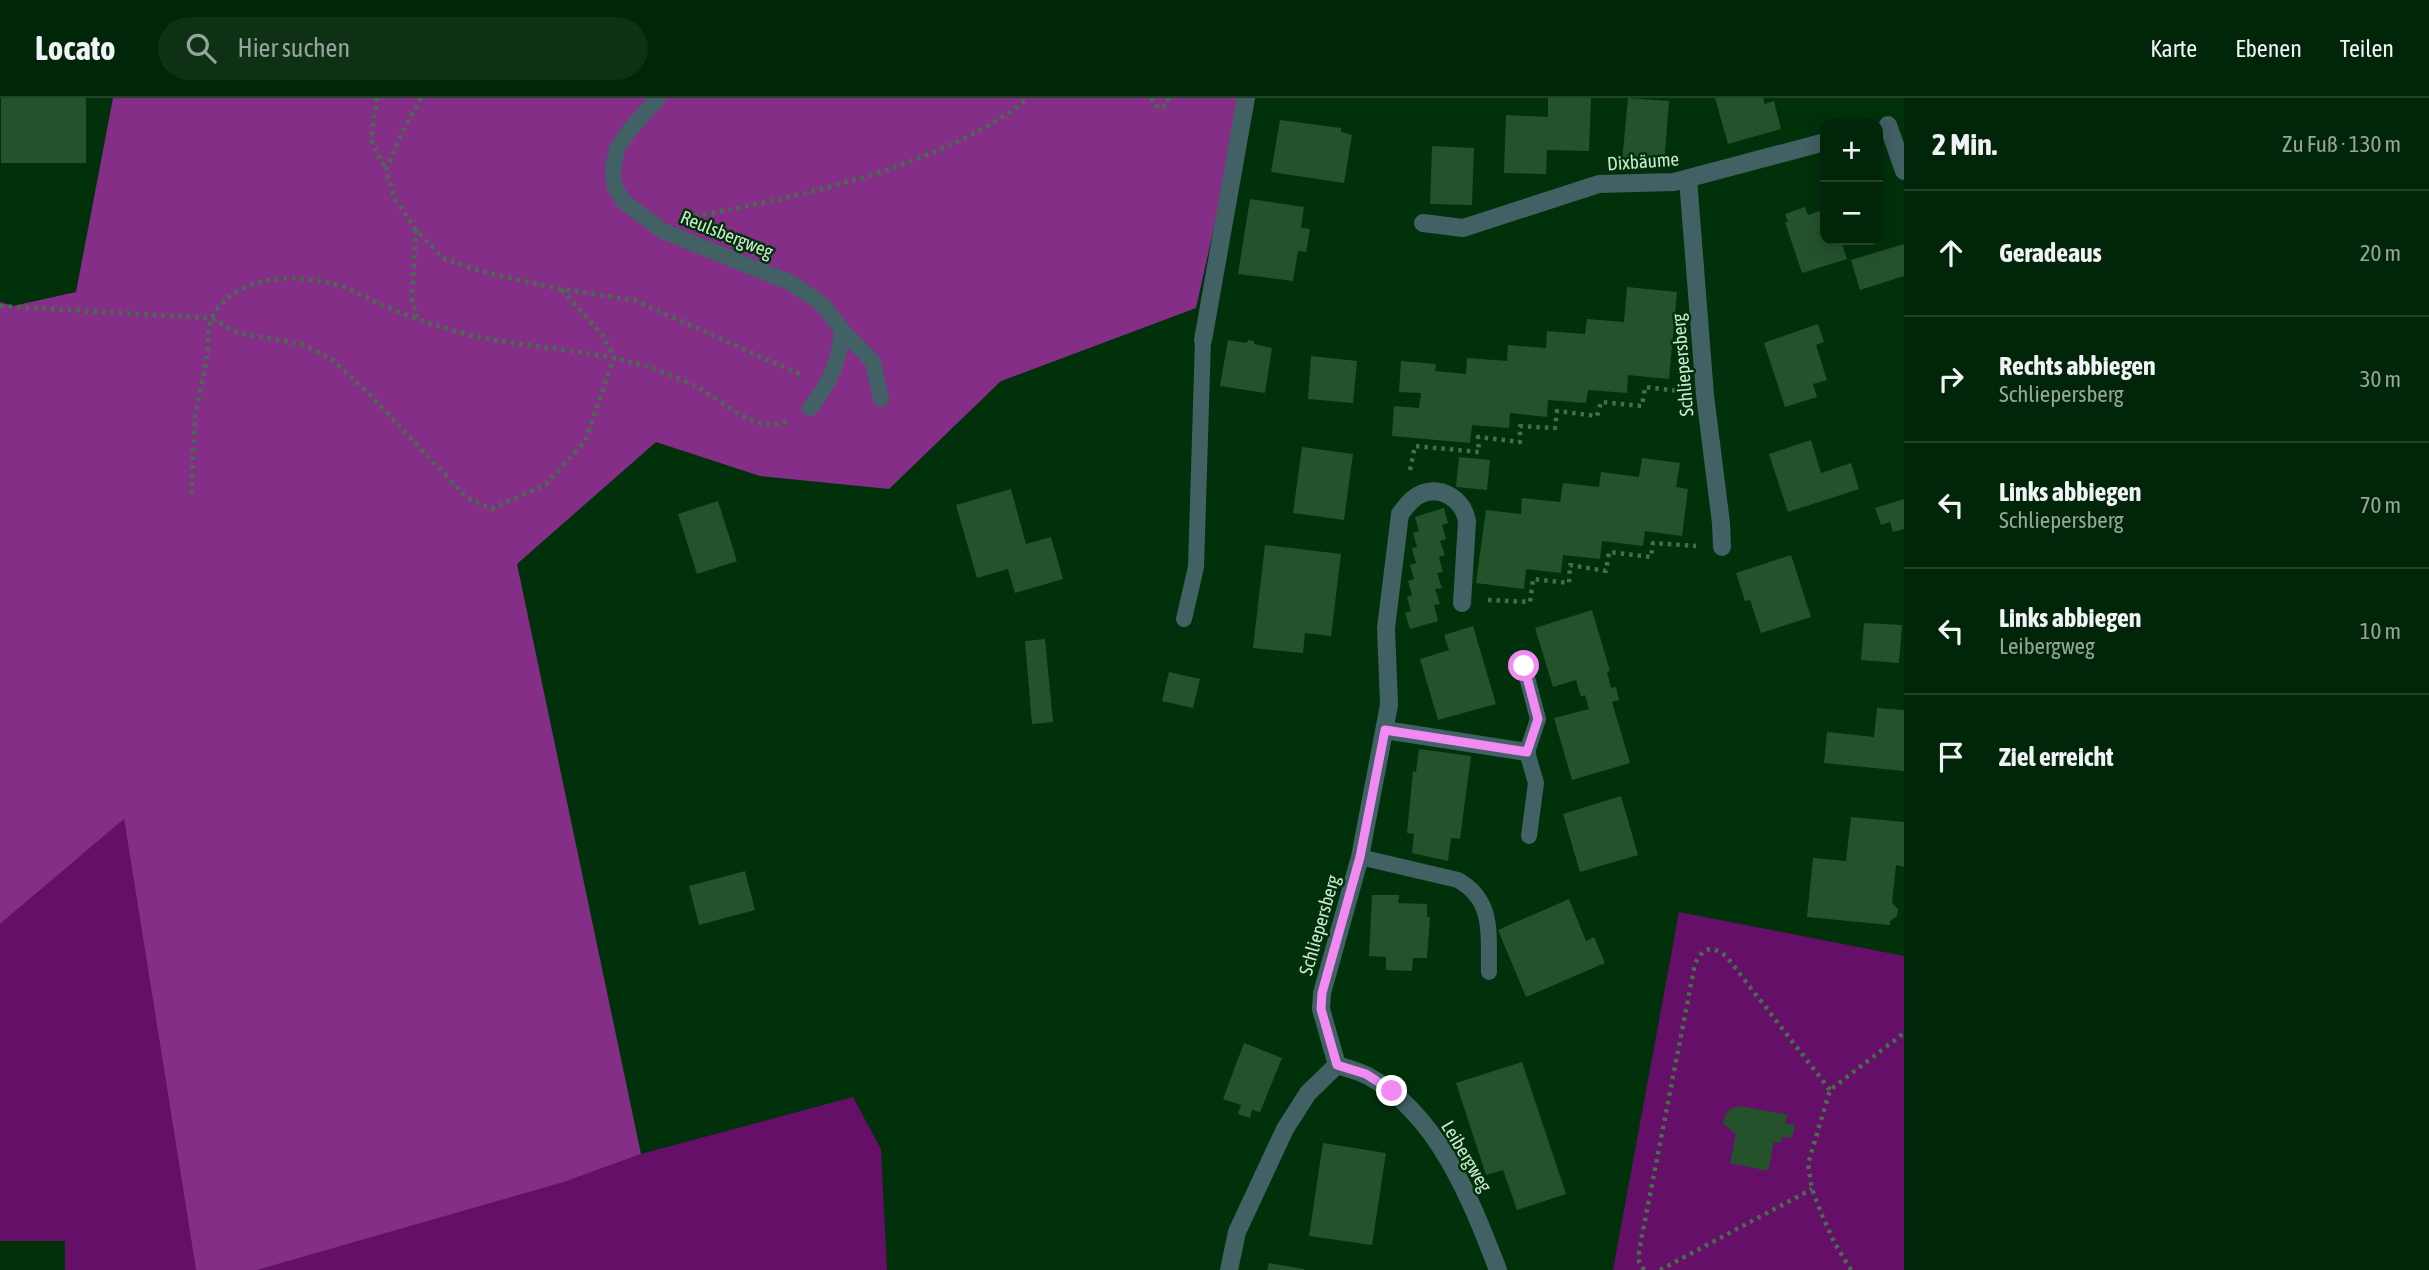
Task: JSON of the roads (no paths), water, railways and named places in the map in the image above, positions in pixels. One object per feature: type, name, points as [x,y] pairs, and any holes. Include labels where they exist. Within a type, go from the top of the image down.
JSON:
[{"type":"street","points":[[1203,340],[1246,98]]},
{"type":"street","points":[[1890,125],[1904,171]]},
{"type":"street","name":"Dixbäume","points":[[1423,223],[1463,228],[1599,184],[1674,182],[1820,143]]},
{"type":"street","name":"Schliepersberg","points":[[1688,179],[1705,395],[1722,547]]},
{"type":"street","name":"Schliepersberg","points":[[1337,1065],[1321,1009],[1322,993],[1360,857],[1385,730],[1389,705],[1386,628],[1401,514],[1408,503],[1419,495],[1429,492],[1452,496],[1461,504],[1467,521],[1462,604]]},
{"type":"street","points":[[1385,730],[1527,752]]},
{"type":"street","points":[[1229,1270],[1237,1233],[1284,1129],[1308,1093],[1337,1065]]},
{"type":"street","name":"Leibergweg","points":[[1337,1065],[1366,1074],[1392,1091],[1433,1137],[1468,1192],[1498,1270]]},
{"type":"lane","name":"Reulsbergweg","points":[[658,98],[617,149],[613,168],[614,185],[623,201],[663,231],[791,283],[822,304],[842,330],[873,362],[881,399]]},
{"type":"lane","points":[[810,408],[829,383],[840,352],[842,330]]},
{"type":"lane","points":[[1184,619],[1196,567],[1203,340]]},
{"type":"lane","points":[[1524,666],[1538,719],[1527,752],[1536,783],[1529,836]]},
{"type":"lane","points":[[1360,857],[1458,880],[1467,885],[1484,905],[1489,972]]}]
